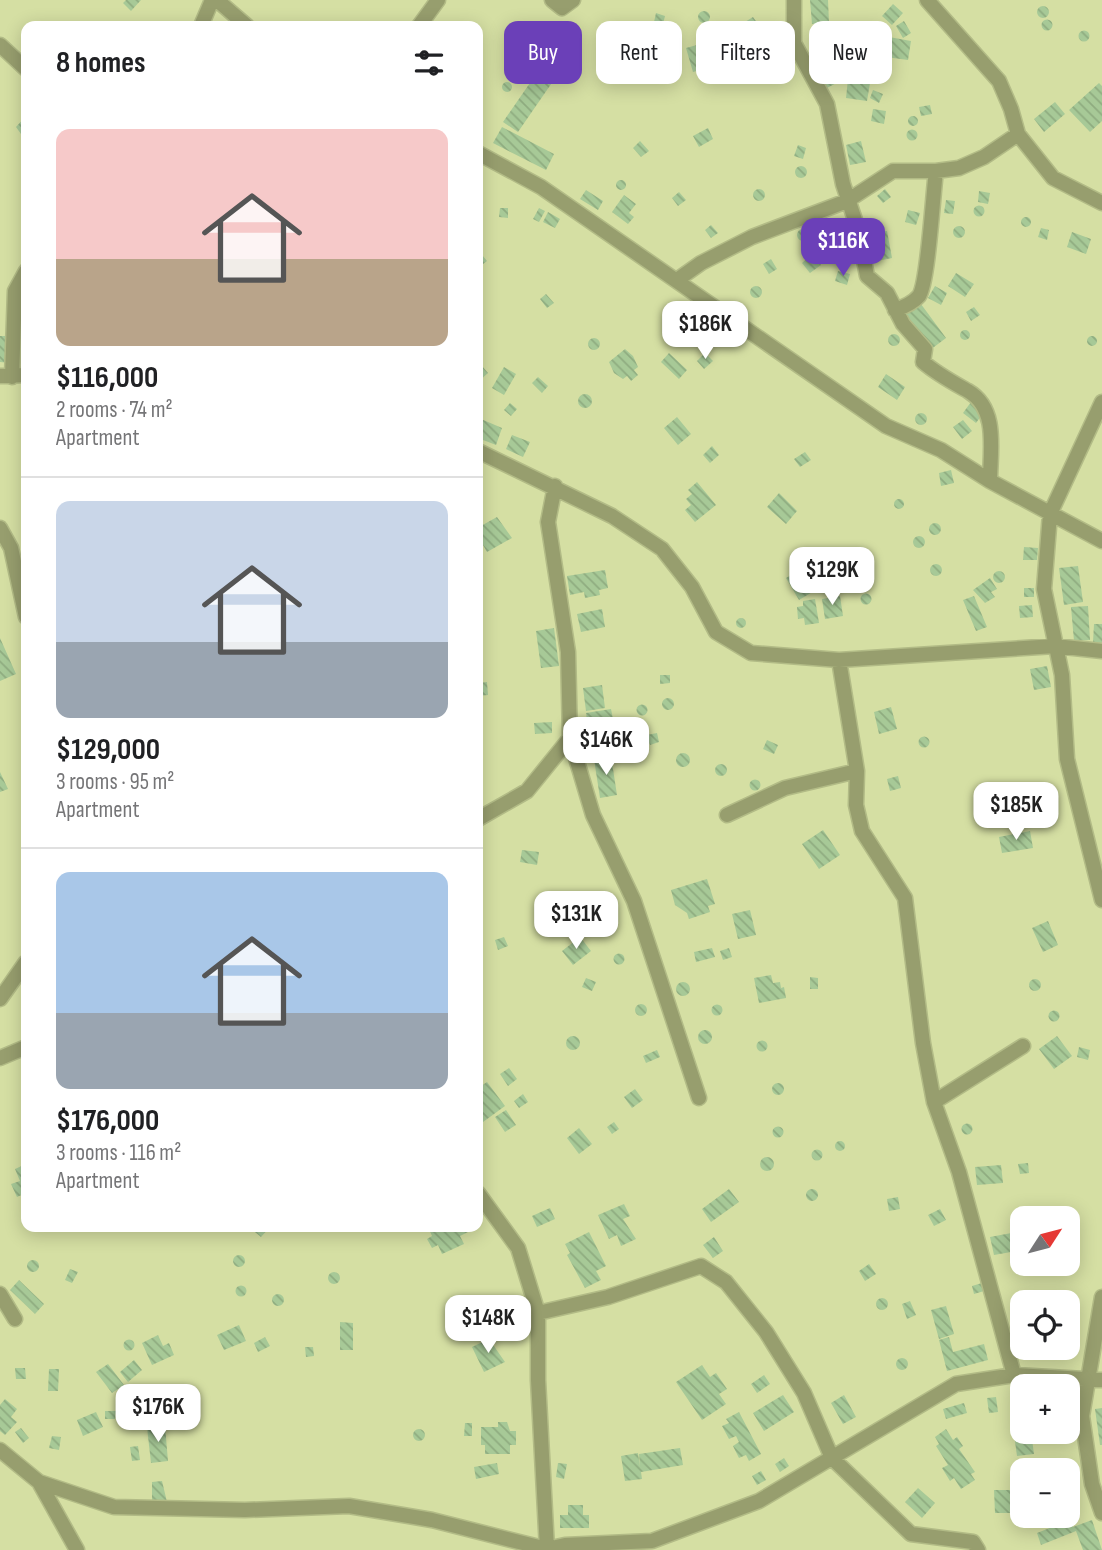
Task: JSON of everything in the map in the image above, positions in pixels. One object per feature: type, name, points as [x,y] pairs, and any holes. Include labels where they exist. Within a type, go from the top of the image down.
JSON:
[{"type":"street","points":[[204,21],[214,0],[241,21]]},
{"type":"street","points":[[423,21],[438,0]]},
{"type":"street","points":[[552,0],[562,8],[573,0]]},
{"type":"street","points":[[794,0],[794,44],[827,104],[847,201],[858,229],[867,276],[887,293],[903,324],[925,349],[923,362],[979,399],[987,413],[990,427],[990,481]]},
{"type":"street","points":[[927,0],[999,81],[1018,134],[1053,178],[1102,203]]},
{"type":"street","points":[[0,45],[21,64]]},
{"type":"street","points":[[677,279],[701,263],[752,237],[847,201],[892,171],[936,171],[960,167],[984,157],[1018,134]]},
{"type":"street","points":[[483,156],[541,187],[875,419],[941,450],[990,481],[1102,541]]},
{"type":"street","points":[[895,310],[905,307],[920,293],[930,237],[929,223],[936,171]]},
{"type":"street","points":[[13,376],[15,291],[21,280]]},
{"type":"street","points":[[1102,402],[1050,514],[1044,589],[1062,675],[1067,759],[1102,900]]},
{"type":"street","points":[[483,453],[612,516],[662,549],[692,587],[716,632],[751,653],[839,660],[1055,646],[1102,651]]},
{"type":"street","points":[[555,486],[548,522],[568,652],[570,738],[593,815],[634,901],[699,1098]]},
{"type":"street","points":[[0,528],[21,601]]},
{"type":"street","points":[[839,660],[857,771],[856,806],[862,831],[905,898],[923,1042],[934,1102],[959,1172],[1013,1374]]},
{"type":"street","points":[[483,816],[527,791],[570,738]]},
{"type":"street","points":[[727,815],[785,788],[857,771]]},
{"type":"street","points":[[0,999],[21,969]]},
{"type":"street","points":[[934,1102],[1023,1046]]},
{"type":"street","points":[[0,1058],[21,1049]]},
{"type":"street","points":[[483,1200],[518,1248],[538,1313],[538,1380],[547,1549]]},
{"type":"street","points":[[538,1313],[608,1297],[701,1266],[726,1282],[766,1332],[803,1393],[832,1458],[911,1534],[973,1542],[978,1550]]},
{"type":"street","points":[[0,1294],[15,1319]]},
{"type":"street","points":[[1102,1297],[1095,1379],[1082,1416],[1092,1484],[1102,1513]]},
{"type":"street","points":[[0,1450],[39,1482],[114,1507],[245,1510],[349,1506],[432,1520],[547,1549],[565,1548],[652,1541],[759,1501],[956,1384],[1010,1377]]},
{"type":"street","points":[[39,1482],[77,1550]]},
{"type":"building","points":[[126,0],[141,0],[131,11],[123,3]]},
{"type":"building","points":[[810,0],[828,0],[829,21],[812,21]]},
{"type":"building","points":[[893,4],[903,13],[892,25],[892,21],[882,16]]},
{"type":"building","points":[[1043,6],[1049,12],[1043,18],[1037,12]]},
{"type":"building","points":[[699,12],[709,12],[709,21],[699,21]]},
{"type":"building","points":[[656,13],[665,16],[664,21],[654,21]]},
{"type":"building","points":[[1047,19],[1053,25],[1047,31],[1041,25]]},
{"type":"building","points":[[904,21],[911,33],[903,38],[896,26]]},
{"type":"building","points":[[1084,30],[1090,36],[1084,42],[1078,36]]},
{"type":"building","points":[[892,38],[911,41],[908,60],[892,58]]},
{"type":"building","points":[[696,45],[696,71],[693,72],[686,48]]},
{"type":"building","points":[[503,83],[511,84],[511,91],[503,91]]},
{"type":"building","points":[[1099,83],[1102,86],[1102,121],[1090,132],[1069,110]]},
{"type":"building","points":[[529,84],[551,84],[518,132],[503,122]]},
{"type":"building","points":[[847,84],[870,84],[867,101],[846,98]]},
{"type":"building","points":[[873,90],[883,94],[879,103],[870,98]]},
{"type":"building","points":[[1055,102],[1065,114],[1044,132],[1034,119]]},
{"type":"building","points":[[930,105],[932,114],[921,116],[919,107]]},
{"type":"building","points":[[873,109],[886,111],[884,124],[871,121]]},
{"type":"building","points":[[913,116],[917,117],[917,125],[913,126],[909,125],[908,121],[909,117]]},
{"type":"building","points":[[21,122],[21,134],[16,127]]},
{"type":"building","points":[[502,127],[554,154],[546,170],[493,143]]},
{"type":"building","points":[[708,128],[713,139],[699,147],[693,136]]},
{"type":"building","points":[[912,129],[918,135],[912,141],[906,135]]},
{"type":"building","points":[[640,141],[649,151],[641,157],[633,148]]},
{"type":"building","points":[[861,141],[866,162],[850,165],[846,145]]},
{"type":"building","points":[[798,145],[806,148],[803,159],[794,156]]},
{"type":"building","points":[[796,167],[806,167],[806,177],[796,177]]},
{"type":"building","points":[[621,180],[625,181],[625,189],[621,190],[617,189],[616,185],[617,181]]},
{"type":"building","points":[[885,189],[891,197],[883,203],[877,196]]},
{"type":"building","points":[[586,190],[603,201],[598,210],[580,199]]},
{"type":"building","points":[[754,190],[764,190],[764,200],[754,200]]},
{"type":"building","points":[[979,191],[990,193],[988,204],[978,202]]},
{"type":"building","points":[[679,192],[686,200],[678,206],[672,198]]},
{"type":"building","points":[[624,195],[636,204],[629,213],[634,217],[628,224],[612,212]]},
{"type":"building","points":[[946,200],[955,201],[953,214],[944,213]]},
{"type":"building","points":[[979,206],[983,207],[983,215],[979,216],[975,215],[974,211],[975,207]]},
{"type":"building","points":[[500,208],[508,208],[508,218],[499,217]]},
{"type":"building","points":[[539,208],[545,211],[539,222],[533,219]]},
{"type":"building","points":[[908,210],[920,213],[916,225],[905,222]]},
{"type":"building","points":[[548,212],[560,219],[555,228],[543,222]]},
{"type":"building","points":[[1026,217],[1030,218],[1030,226],[1026,227],[1022,226],[1021,222],[1022,218]]},
{"type":"building","points":[[711,225],[718,233],[711,238],[705,230]]},
{"type":"building","points":[[959,226],[965,232],[959,238],[953,232]]},
{"type":"building","points":[[1041,228],[1049,230],[1047,240],[1038,237]]},
{"type":"building","points":[[798,230],[808,230],[808,240],[798,240]]},
{"type":"building","points":[[887,231],[892,258],[872,262],[867,235]]},
{"type":"building","points":[[1072,232],[1091,239],[1086,254],[1067,247]]},
{"type":"building","points":[[840,243],[850,246],[848,254],[838,252]]},
{"type":"building","points":[[812,254],[821,265],[810,273],[802,263]]},
{"type":"building","points":[[771,259],[777,269],[769,274],[763,264]]},
{"type":"building","points":[[838,271],[850,274],[847,285],[835,281]]},
{"type":"building","points":[[956,273],[974,284],[965,297],[948,286]]},
{"type":"building","points":[[935,286],[947,293],[941,305],[928,298]]},
{"type":"building","points":[[751,287],[761,287],[761,297],[751,297]]},
{"type":"building","points":[[546,294],[554,303],[547,308],[540,299]]},
{"type":"building","points":[[918,300],[946,338],[930,350],[902,312]]},
{"type":"building","points":[[974,307],[980,315],[971,321],[966,312]]},
{"type":"building","points":[[965,330],[969,331],[969,339],[965,340],[961,339],[960,335],[961,331]]},
{"type":"building","points":[[889,335],[899,335],[899,345],[889,345]]},
{"type":"building","points":[[0,336],[11,336],[10,363],[0,362]]},
{"type":"building","points":[[1092,336],[1096,337],[1096,345],[1092,346],[1088,345],[1087,341],[1088,337]]},
{"type":"building","points":[[589,339],[599,339],[599,349],[589,349]]},
{"type":"building","points":[[625,349],[633,356],[638,367],[634,370],[638,375],[631,381],[627,376],[623,379],[614,373],[609,362]]},
{"type":"building","points":[[669,353],[687,370],[679,379],[661,362]]},
{"type":"building","points":[[705,353],[713,361],[704,369],[697,361]]},
{"type":"building","points":[[504,367],[516,374],[504,395],[492,388]]},
{"type":"building","points":[[886,374],[905,387],[897,400],[878,387]]},
{"type":"building","points":[[538,377],[548,386],[542,393],[532,383]]},
{"type":"building","points":[[585,394],[590,396],[590,406],[585,408],[580,406],[578,401],[580,396]]},
{"type":"building","points":[[971,402],[984,412],[976,423],[963,413]]},
{"type":"building","points":[[510,403],[517,409],[511,416],[504,410]]},
{"type":"building","points":[[916,414],[926,414],[926,424],[916,424]]},
{"type":"building","points":[[677,417],[691,434],[678,445],[664,428]]},
{"type":"building","points":[[483,420],[502,428],[496,445],[483,440]]},
{"type":"building","points":[[963,420],[972,431],[962,439],[953,427]]},
{"type":"building","points":[[512,435],[530,442],[523,457],[506,449]]},
{"type":"building","points":[[712,446],[719,455],[710,463],[703,455]]},
{"type":"building","points":[[805,452],[811,460],[800,467],[794,459]]},
{"type":"building","points":[[951,470],[954,483],[941,486],[939,473]]},
{"type":"building","points":[[697,482],[716,505],[695,522],[685,510],[691,505],[686,499],[692,494],[688,490]]},
{"type":"building","points":[[779,493],[797,511],[786,524],[767,507]]},
{"type":"building","points":[[899,499],[903,500],[903,508],[899,509],[895,508],[894,504],[895,500]]},
{"type":"building","points":[[497,517],[512,538],[487,552],[483,545],[483,525]]},
{"type":"building","points":[[930,524],[940,524],[940,534],[930,534]]},
{"type":"building","points":[[914,537],[924,537],[924,547],[914,547]]},
{"type":"building","points":[[1024,547],[1038,548],[1037,560],[1023,560]]},
{"type":"building","points":[[931,565],[941,565],[941,575],[931,575]]},
{"type":"building","points":[[1078,566],[1083,602],[1064,605],[1059,568]]},
{"type":"building","points":[[801,569],[814,591],[799,600],[786,578]]},
{"type":"building","points":[[605,570],[608,588],[599,590],[600,595],[585,598],[584,592],[570,595],[567,576]]},
{"type":"building","points":[[999,571],[1005,577],[999,583],[993,577]]},
{"type":"building","points":[[990,578],[997,589],[991,592],[995,597],[985,603],[973,590]]},
{"type":"building","points":[[1024,588],[1034,588],[1034,597],[1024,597]]},
{"type":"building","points":[[866,594],[870,595],[870,603],[866,604],[862,603],[861,599],[862,595]]},
{"type":"building","points":[[840,596],[843,616],[825,619],[822,599]]},
{"type":"building","points":[[974,596],[987,627],[976,631],[963,600]]},
{"type":"building","points":[[815,599],[819,623],[805,625],[804,618],[798,619],[797,607],[803,606],[803,601]]},
{"type":"building","points":[[1032,605],[1033,617],[1020,618],[1019,606]]},
{"type":"building","points":[[1088,606],[1090,640],[1074,641],[1071,607]]},
{"type":"building","points":[[602,609],[605,627],[581,632],[577,614]]},
{"type":"building","points":[[741,618],[745,619],[745,627],[741,628],[737,627],[736,623],[737,619]]},
{"type":"building","points":[[1094,624],[1102,624],[1102,643],[1093,642]]},
{"type":"building","points":[[554,628],[559,666],[541,668],[536,631]]},
{"type":"building","points":[[0,638],[16,674],[0,681]]},
{"type":"building","points":[[1047,666],[1051,687],[1034,690],[1030,669]]},
{"type":"building","points":[[660,675],[670,675],[670,683],[660,684]]},
{"type":"building","points":[[483,682],[487,682],[488,695],[483,696]]},
{"type":"building","points":[[602,685],[605,708],[586,711],[583,688]]},
{"type":"building","points":[[663,699],[673,699],[673,709],[663,709]]},
{"type":"building","points":[[642,704],[648,710],[642,716],[636,710]]},
{"type":"building","points":[[891,707],[897,729],[879,734],[874,712]]},
{"type":"building","points":[[611,709],[614,724],[588,729],[586,713]]},
{"type":"building","points":[[552,722],[552,733],[535,734],[534,723]]},
{"type":"building","points":[[657,733],[659,742],[650,745],[647,735]]},
{"type":"building","points":[[924,736],[930,742],[924,748],[918,742]]},
{"type":"building","points":[[767,740],[778,745],[774,754],[763,749]]},
{"type":"building","points":[[683,753],[688,755],[688,765],[683,767],[678,765],[676,760],[678,755]]},
{"type":"building","points":[[611,756],[617,795],[600,798],[594,759]]},
{"type":"building","points":[[721,764],[727,770],[721,776],[715,770]]},
{"type":"building","points":[[0,772],[8,789],[0,792]]},
{"type":"building","points":[[898,776],[901,788],[890,791],[887,779]]},
{"type":"building","points":[[755,780],[759,781],[759,789],[755,790],[751,789],[750,785],[751,781]]},
{"type":"building","points":[[1017,787],[1021,799],[1005,803],[1001,792]]},
{"type":"building","points":[[823,830],[840,855],[819,869],[802,844]]},
{"type":"building","points":[[1030,831],[1033,848],[1002,853],[999,837]]},
{"type":"building","points":[[522,850],[539,852],[537,865],[520,862]]},
{"type":"building","points":[[707,879],[715,904],[708,906],[710,912],[689,919],[687,913],[675,905],[671,890]]},
{"type":"building","points":[[750,910],[756,935],[738,939],[732,914]]},
{"type":"building","points":[[608,911],[614,919],[606,925],[600,917]]},
{"type":"building","points":[[1048,921],[1058,945],[1043,952],[1032,928]]},
{"type":"building","points":[[504,937],[508,946],[498,950],[495,940]]},
{"type":"building","points":[[580,937],[591,951],[573,965],[562,951]]},
{"type":"building","points":[[712,948],[715,957],[696,962],[694,952]]},
{"type":"building","points":[[729,948],[732,957],[723,960],[720,951]]},
{"type":"building","points":[[619,953],[625,959],[619,965],[613,959]]},
{"type":"building","points":[[771,975],[773,983],[780,982],[781,988],[784,987],[786,998],[759,1003],[754,978]]},
{"type":"building","points":[[810,977],[818,978],[818,989],[810,989]]},
{"type":"building","points":[[586,978],[596,982],[592,991],[582,987]]},
{"type":"building","points":[[1035,979],[1041,985],[1035,991],[1029,985]]},
{"type":"building","points":[[683,982],[688,984],[688,994],[683,996],[678,994],[676,989],[678,984]]},
{"type":"building","points":[[641,1004],[647,1010],[641,1016],[635,1010]]},
{"type":"building","points":[[717,1005],[721,1006],[721,1014],[717,1015],[713,1014],[712,1010],[713,1006]]},
{"type":"building","points":[[1054,1011],[1058,1012],[1058,1020],[1054,1021],[1050,1020],[1049,1016],[1050,1012]]},
{"type":"building","points":[[705,1030],[710,1032],[710,1042],[705,1044],[700,1042],[698,1037],[700,1032]]},
{"type":"building","points":[[573,1036],[578,1038],[578,1048],[573,1050],[568,1048],[566,1043],[568,1038]]},
{"type":"building","points":[[1057,1036],[1072,1056],[1054,1069],[1039,1049]]},
{"type":"building","points":[[762,1040],[768,1046],[762,1052],[756,1046]]},
{"type":"building","points":[[1079,1047],[1090,1050],[1088,1060],[1077,1057]]},
{"type":"building","points":[[657,1050],[660,1057],[646,1063],[643,1056]]},
{"type":"building","points":[[509,1068],[517,1079],[508,1086],[500,1074]]},
{"type":"building","points":[[487,1082],[505,1106],[483,1122],[483,1085]]},
{"type":"building","points":[[778,1083],[784,1089],[778,1095],[772,1089]]},
{"type":"building","points":[[635,1089],[643,1100],[632,1108],[624,1097]]},
{"type":"building","points":[[523,1094],[528,1102],[519,1108],[514,1101]]},
{"type":"building","points":[[506,1110],[516,1125],[505,1132],[495,1117]]},
{"type":"building","points":[[614,1122],[619,1129],[612,1134],[607,1127]]},
{"type":"building","points":[[967,1124],[971,1125],[971,1133],[967,1134],[963,1133],[962,1129],[963,1125]]},
{"type":"building","points":[[778,1127],[782,1128],[782,1136],[778,1137],[774,1136],[773,1132],[774,1128]]},
{"type":"building","points":[[579,1128],[592,1144],[579,1154],[567,1138]]},
{"type":"building","points":[[840,1141],[844,1142],[844,1150],[840,1151],[836,1150],[835,1146],[836,1142]]},
{"type":"building","points":[[817,1149],[823,1155],[817,1161],[811,1155]]},
{"type":"building","points":[[764,1157],[770,1157],[774,1164],[770,1171],[764,1171],[760,1167],[760,1161]]},
{"type":"building","points":[[1028,1163],[1029,1173],[1020,1174],[1018,1164]]},
{"type":"building","points":[[1001,1165],[1003,1183],[977,1185],[975,1167]]},
{"type":"building","points":[[21,1166],[21,1195],[17,1197],[11,1184],[20,1181],[15,1169]]},
{"type":"building","points":[[729,1189],[739,1202],[711,1222],[702,1209]]},
{"type":"building","points":[[812,1189],[818,1195],[812,1201],[806,1195]]},
{"type":"building","points":[[898,1197],[900,1209],[889,1211],[887,1199]]},
{"type":"building","points":[[624,1204],[630,1216],[623,1219],[636,1239],[621,1246],[617,1235],[609,1239],[598,1215]]},
{"type":"building","points":[[550,1208],[555,1219],[537,1227],[532,1216]]},
{"type":"building","points":[[940,1209],[946,1220],[934,1226],[928,1215]]},
{"type":"building","points":[[430,1232],[468,1232],[460,1236],[464,1244],[442,1254],[438,1245],[432,1248],[427,1239],[432,1236]]},
{"type":"building","points":[[589,1232],[606,1266],[596,1271],[601,1280],[585,1288],[567,1255],[570,1253],[565,1244]]},
{"type":"building","points":[[1010,1233],[1010,1252],[994,1255],[990,1237]]},
{"type":"building","points":[[714,1237],[723,1251],[713,1258],[703,1245]]},
{"type":"building","points":[[234,1256],[244,1256],[244,1266],[234,1266]]},
{"type":"building","points":[[28,1261],[38,1261],[38,1271],[28,1271]]},
{"type":"building","points":[[869,1264],[876,1274],[865,1281],[859,1271]]},
{"type":"building","points":[[70,1269],[78,1272],[72,1283],[65,1280]]},
{"type":"building","points":[[329,1273],[339,1273],[339,1283],[329,1283]]},
{"type":"building","points":[[19,1280],[44,1304],[35,1314],[10,1290]]},
{"type":"building","points":[[982,1283],[984,1291],[974,1294],[972,1286]]},
{"type":"building","points":[[241,1286],[245,1287],[245,1295],[241,1296],[237,1295],[236,1291],[237,1287]]},
{"type":"building","points":[[273,1295],[283,1295],[283,1305],[273,1305]]},
{"type":"building","points":[[882,1298],[888,1304],[882,1310],[876,1304]]},
{"type":"building","points":[[484,1301],[487,1308],[477,1313],[473,1306]]},
{"type":"building","points":[[910,1301],[916,1315],[907,1319],[902,1304]]},
{"type":"building","points":[[946,1306],[954,1334],[939,1339],[931,1310]]},
{"type":"building","points":[[340,1322],[353,1323],[353,1350],[340,1350]]},
{"type":"building","points":[[239,1325],[246,1341],[224,1350],[217,1335]]},
{"type":"building","points":[[158,1335],[163,1346],[169,1343],[174,1355],[152,1365],[142,1343]]},
{"type":"building","points":[[265,1337],[270,1346],[258,1352],[254,1343]]},
{"type":"building","points":[[949,1337],[953,1352],[984,1344],[988,1360],[947,1371],[939,1340]]},
{"type":"building","points":[[489,1339],[505,1362],[484,1372],[472,1347]]},
{"type":"building","points":[[129,1340],[133,1341],[133,1349],[129,1350],[125,1349],[124,1345],[125,1341]]},
{"type":"building","points":[[305,1347],[313,1347],[314,1356],[306,1357]]},
{"type":"building","points":[[902,1358],[908,1364],[902,1370],[896,1364]]},
{"type":"building","points":[[134,1360],[142,1370],[128,1382],[120,1372]]},
{"type":"building","points":[[108,1364],[124,1385],[112,1393],[96,1372]]},
{"type":"building","points":[[702,1365],[710,1377],[716,1373],[727,1389],[719,1394],[726,1404],[702,1420],[676,1382]]},
{"type":"building","points":[[15,1368],[25,1368],[26,1379],[16,1379]]},
{"type":"building","points":[[49,1369],[59,1369],[58,1391],[48,1391]]},
{"type":"building","points":[[764,1375],[770,1384],[757,1393],[751,1384]]},
{"type":"building","points":[[783,1395],[794,1412],[764,1431],[753,1413]]},
{"type":"building","points":[[844,1395],[856,1417],[843,1424],[831,1403]]},
{"type":"building","points":[[996,1397],[998,1412],[989,1413],[987,1398]]},
{"type":"building","points":[[5,1399],[17,1409],[11,1417],[17,1422],[5,1435],[0,1431],[0,1405]]},
{"type":"building","points":[[964,1403],[967,1413],[946,1419],[943,1409]]},
{"type":"building","points":[[1102,1408],[1102,1445],[1100,1445],[1095,1409]]},
{"type":"building","points":[[105,1411],[116,1411],[115,1419],[105,1419]]},
{"type":"building","points":[[96,1412],[103,1427],[83,1436],[77,1420]]},
{"type":"building","points":[[739,1412],[761,1454],[749,1461],[746,1455],[739,1458],[733,1446],[739,1442],[736,1436],[729,1439],[722,1426],[729,1423],[726,1419]]},
{"type":"building","points":[[498,1422],[507,1422],[510,1431],[516,1431],[516,1445],[510,1445],[510,1454],[485,1454],[485,1445],[481,1445],[481,1427],[498,1427]]},
{"type":"building","points":[[465,1423],[472,1423],[472,1436],[464,1436]]},
{"type":"building","points":[[165,1426],[168,1461],[151,1463],[147,1427]]},
{"type":"building","points":[[21,1428],[29,1438],[23,1443],[15,1432]]},
{"type":"building","points":[[946,1429],[953,1440],[957,1437],[963,1446],[959,1449],[975,1472],[971,1474],[975,1480],[961,1489],[954,1478],[950,1481],[942,1468],[948,1465],[936,1446],[939,1444],[935,1437]]},
{"type":"building","points":[[414,1430],[424,1430],[424,1440],[414,1440]]},
{"type":"building","points":[[52,1436],[61,1437],[59,1450],[49,1448]]},
{"type":"building","points":[[1015,1444],[1033,1444],[1034,1454],[1017,1456]]},
{"type":"building","points":[[138,1446],[140,1460],[132,1461],[130,1447]]},
{"type":"building","points":[[680,1448],[683,1465],[641,1472],[642,1479],[625,1481],[621,1456],[638,1453],[640,1467],[639,1454]]},
{"type":"building","points":[[784,1458],[789,1466],[780,1472],[775,1464]]},
{"type":"building","points":[[497,1463],[499,1474],[476,1479],[474,1467]]},
{"type":"building","points":[[558,1463],[567,1464],[564,1479],[556,1477]]},
{"type":"building","points":[[761,1471],[766,1480],[757,1485],[752,1476]]},
{"type":"building","points":[[162,1481],[167,1502],[152,1503],[152,1482]]},
{"type":"building","points":[[918,1488],[935,1503],[922,1518],[905,1502]]},
{"type":"building","points":[[994,1490],[1010,1490],[1010,1513],[995,1513]]},
{"type":"building","points":[[568,1505],[583,1505],[583,1515],[589,1515],[589,1528],[560,1528],[560,1515],[568,1515]]},
{"type":"building","points":[[1092,1520],[1102,1550],[1083,1550],[1076,1531],[1041,1545],[1037,1533],[1050,1528],[1080,1528],[1080,1524]]}]
